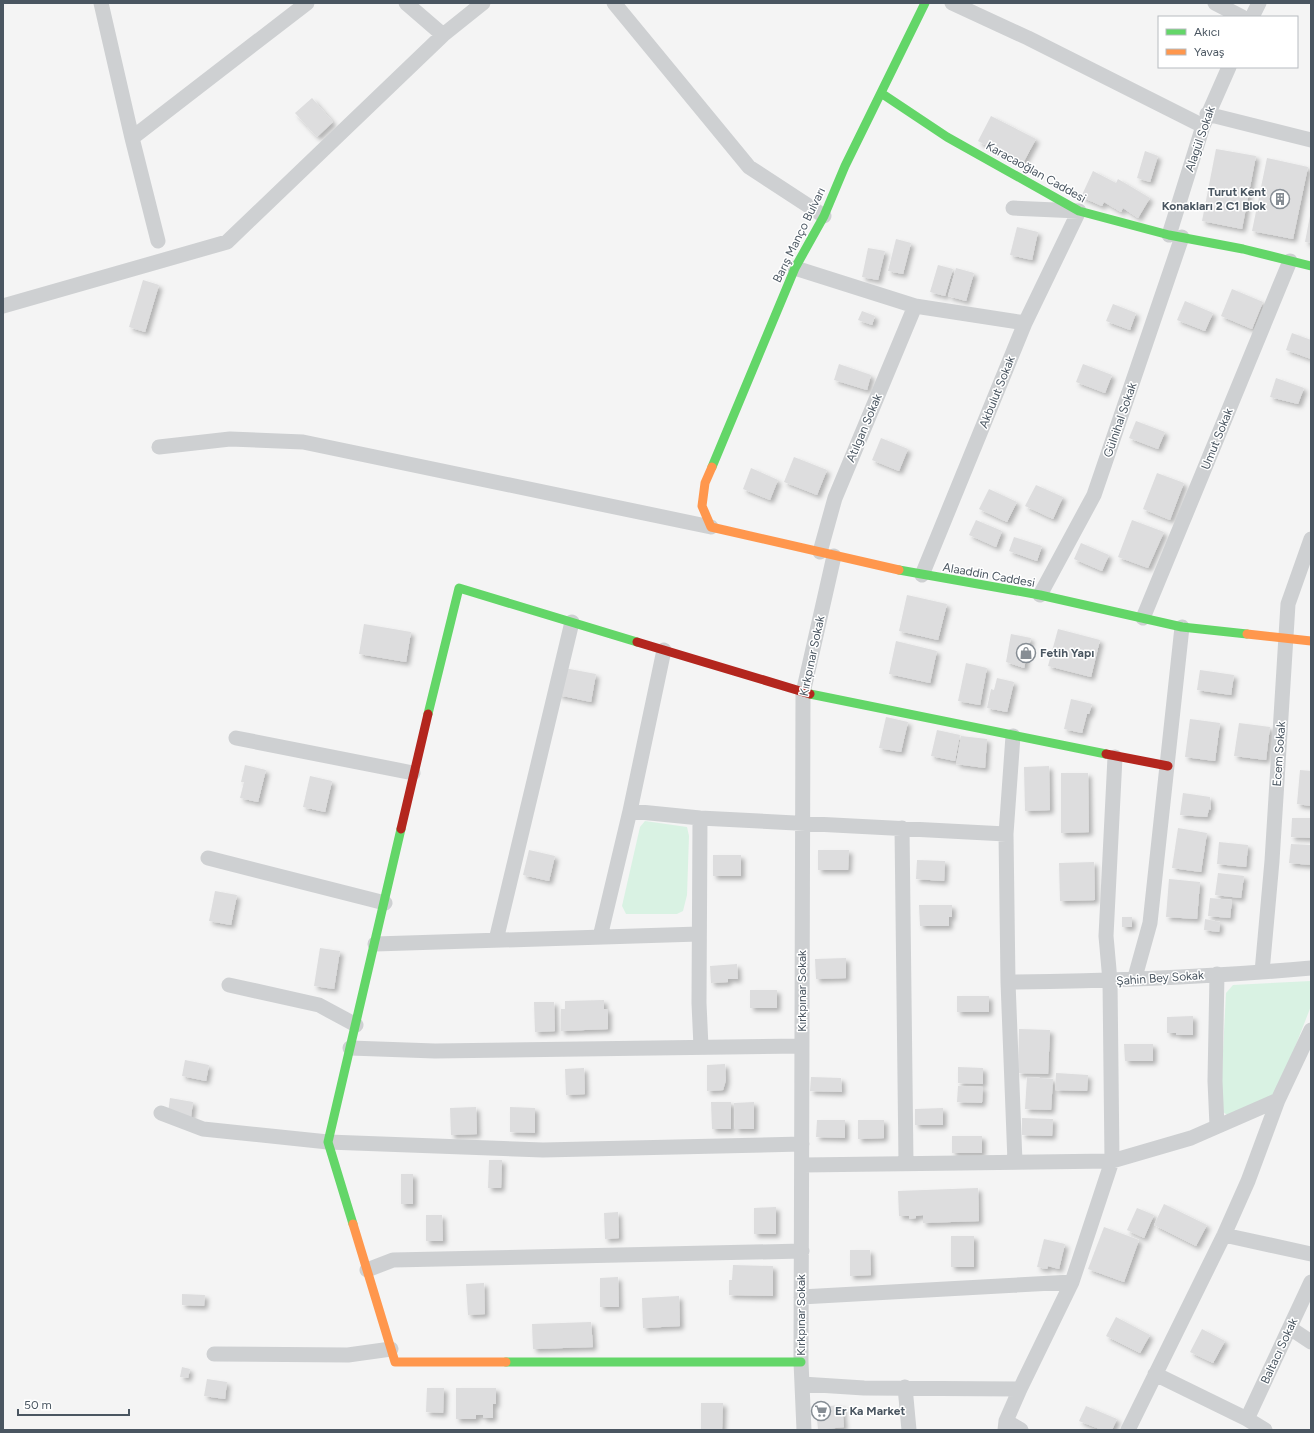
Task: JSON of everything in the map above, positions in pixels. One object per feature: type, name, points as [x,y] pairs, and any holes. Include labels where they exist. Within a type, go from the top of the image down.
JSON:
[{"type":"street","points":[[102,3],[132,138],[158,241]]},
{"type":"street","points":[[132,138],[307,3]]},
{"type":"street","points":[[406,3],[444,34]]},
{"type":"street","points":[[3,306],[227,242],[444,34],[483,3]]},
{"type":"street","points":[[614,3],[749,167],[824,216]]},
{"type":"street","name":"Barış Manço Bulvarı","points":[[711,527],[702,506],[705,483],[795,268],[824,216],[845,166],[925,3]]},
{"type":"street","points":[[952,3],[1205,120],[1311,140]]},
{"type":"street","points":[[1215,3],[1240,16]]},
{"type":"street","points":[[1252,16],[1259,3]]},
{"type":"street","name":"Alagül Sokak","points":[[1176,236],[1205,120],[1229,68]]},
{"type":"street","name":"Karacaoğlan Caddesi","points":[[881,93],[947,137],[1079,211],[1176,236],[1311,266]]},
{"type":"street","points":[[1013,208],[1079,211]]},
{"type":"street","name":"Akbulut Sokak","points":[[922,575],[1026,323],[1079,211]]},
{"type":"street","name":"Gülnihal Sokak","points":[[1040,595],[1094,495],[1176,236]]},
{"type":"street","name":"Umut Sokak","points":[[1143,618],[1290,261]]},
{"type":"street","points":[[795,268],[915,306],[1026,323]]},
{"type":"street","name":"Atılgan Sokak","points":[[827,554],[835,498],[915,306]]},
{"type":"street","points":[[158,447],[230,439],[303,442],[711,527]]},
{"type":"street","name":"Alaaddin Caddesi","points":[[711,527],[922,575],[1040,595],[1182,627],[1311,641]]},
{"type":"street","name":"Ecem Sokak","points":[[1262,972],[1272,861],[1288,604],[1311,540]]},
{"type":"street","name":"Kırkpınar Sokak","points":[[804,1430],[801,1362],[803,1165],[803,692],[827,554]]},
{"type":"street","points":[[801,1362],[395,1362],[328,1142],[375,944],[413,773],[459,588],[803,692],[1013,736],[1168,766]]},
{"type":"street","points":[[496,940],[572,622]]},
{"type":"street","points":[[1136,978],[1150,924],[1182,627]]},
{"type":"street","points":[[600,937],[630,811],[664,650]]},
{"type":"street","points":[[1013,736],[1006,834],[1008,982],[1016,1162]]},
{"type":"street","points":[[236,738],[413,773]]},
{"type":"street","points":[[1022,1430],[1005,1426],[1020,1388],[1072,1282],[1112,1161],[1110,981],[1106,936],[1115,756]]},
{"type":"street","points":[[630,811],[700,818],[802,822],[1006,834]]},
{"type":"street","points":[[700,818],[699,934],[701,1047]]},
{"type":"street","points":[[902,828],[907,1097],[906,1163]]},
{"type":"street","points":[[208,858],[384,903]]},
{"type":"street","points":[[375,944],[699,934]]},
{"type":"street","name":"Şahin Bey Sokak","points":[[1008,982],[1110,981],[1136,978],[1311,968]]},
{"type":"street","points":[[1217,974],[1215,1081],[1217,1126]]},
{"type":"street","points":[[229,985],[320,1005],[356,1025]]},
{"type":"street","points":[[1128,1430],[1224,1235],[1248,1181],[1278,1100],[1311,1030]]},
{"type":"street","points":[[350,1048],[435,1051],[802,1046]]},
{"type":"street","points":[[803,1165],[1112,1161],[1192,1138],[1278,1100]]},
{"type":"street","points":[[161,1112],[203,1129],[328,1142],[543,1150],[802,1144]]},
{"type":"street","points":[[1224,1235],[1311,1254]]},
{"type":"street","points":[[367,1270],[393,1260],[802,1251]]},
{"type":"street","points":[[801,1297],[1072,1282]]},
{"type":"street","name":"Baltacı Sokak","points":[[1247,1419],[1311,1282]]},
{"type":"street","points":[[1290,1328],[1311,1342]]},
{"type":"street","points":[[214,1354],[234,1356],[348,1355],[391,1349]]},
{"type":"street","points":[[1156,1374],[1247,1419],[1265,1430]]},
{"type":"street","points":[[802,1384],[864,1388],[1020,1388]]},
{"type":"street","points":[[905,1387],[909,1430]]},
{"type":"green space","points":[[645,821],[687,827],[689,836],[687,895],[683,911],[677,914],[626,914],[622,906],[640,827]]},
{"type":"green space","points":[[1311,981],[1311,1006],[1276,1096],[1229,1116],[1220,1110],[1226,993],[1233,985]]},
{"type":"building","points":[[312,98],[333,122],[317,137],[295,113]]},
{"type":"building","points":[[991,116],[1036,139],[1022,165],[978,141]]},
{"type":"building","points":[[1216,149],[1256,156],[1242,229],[1202,221]]},
{"type":"building","points":[[1145,151],[1158,156],[1150,182],[1137,178]]},
{"type":"building","name":"Turut Kent Konakları 2 C1 Blok","points":[[1267,158],[1308,167],[1293,239],[1252,231]]},
{"type":"building","points":[[1093,171],[1116,183],[1118,179],[1150,198],[1138,218],[1123,208],[1121,212],[1104,202],[1102,206],[1081,197]]},
{"type":"building","points":[[1311,216],[1311,243],[1305,242]]},
{"type":"building","points":[[1017,227],[1038,232],[1032,260],[1010,255]]},
{"type":"building","points":[[896,239],[911,243],[903,274],[888,271]]},
{"type":"building","points":[[868,248],[885,251],[878,280],[862,277]]},
{"type":"building","points":[[938,265],[953,269],[945,296],[930,292]]},
{"type":"building","points":[[956,268],[974,273],[966,301],[948,296]]},
{"type":"building","points":[[143,280],[159,285],[145,332],[129,327]]},
{"type":"building","points":[[1232,289],[1263,302],[1252,329],[1221,316]]},
{"type":"building","points":[[1185,301],[1213,313],[1205,331],[1177,320]]},
{"type":"building","points":[[1113,304],[1136,313],[1130,330],[1106,321]]},
{"type":"building","points":[[862,311],[875,316],[872,325],[858,320]]},
{"type":"building","points":[[1292,333],[1311,340],[1311,359],[1286,350]]},
{"type":"building","points":[[839,364],[871,375],[867,390],[834,380]]},
{"type":"building","points":[[1083,364],[1112,375],[1105,393],[1076,382]]},
{"type":"building","points":[[1276,378],[1304,388],[1298,404],[1270,397]]},
{"type":"building","points":[[1136,421],[1165,432],[1158,449],[1129,438]]},
{"type":"building","points":[[881,438],[908,449],[899,471],[872,460]]},
{"type":"building","points":[[794,457],[827,470],[817,495],[784,482]]},
{"type":"building","points":[[751,468],[778,480],[770,500],[743,489]]},
{"type":"building","points":[[1157,473],[1184,483],[1170,520],[1143,509]]},
{"type":"building","points":[[1036,485],[1063,497],[1053,519],[1025,506]]},
{"type":"building","points":[[989,489],[1017,502],[1007,522],[979,509]]},
{"type":"building","points":[[976,520],[1002,531],[996,547],[969,535]]},
{"type":"building","points":[[1132,520],[1164,532],[1148,568],[1118,557]]},
{"type":"building","points":[[1014,537],[1042,546],[1037,561],[1009,551]]},
{"type":"building","points":[[1081,543],[1109,555],[1102,571],[1074,559]]},
{"type":"building","points":[[907,595],[947,604],[938,640],[899,631]]},
{"type":"building","points":[[364,624],[411,632],[406,662],[359,654]]},
{"type":"building","points":[[1058,629],[1100,640],[1091,677],[1048,666]]},
{"type":"building","points":[[1011,634],[1031,638],[1024,668],[1006,662]]},
{"type":"building","points":[[896,641],[937,651],[930,683],[889,674]]},
{"type":"building","points":[[966,663],[987,668],[980,705],[958,701]]},
{"type":"building","points":[[564,668],[596,674],[591,702],[558,695]]},
{"type":"building","points":[[1200,670],[1234,675],[1231,695],[1197,690]]},
{"type":"building","points":[[997,678],[1014,682],[1007,712],[987,708],[991,689],[994,690]]},
{"type":"building","points":[[1071,699],[1092,704],[1089,714],[1087,714],[1082,733],[1064,729]]},
{"type":"building","points":[[886,717],[908,722],[901,752],[879,748]]},
{"type":"building","points":[[1190,719],[1220,723],[1215,761],[1185,757]]},
{"type":"building","points":[[1239,723],[1270,727],[1266,760],[1234,756]]},
{"type":"building","points":[[937,730],[960,735],[955,761],[931,756]]},
{"type":"building","points":[[961,736],[987,739],[985,768],[956,764]]},
{"type":"building","points":[[245,765],[266,770],[258,802],[240,798],[244,782],[241,782]]},
{"type":"building","points":[[1049,766],[1050,810],[1025,811],[1024,767]]},
{"type":"building","points":[[1300,770],[1311,771],[1311,806],[1297,804]]},
{"type":"building","points":[[1061,773],[1088,773],[1089,832],[1061,833]]},
{"type":"building","points":[[310,776],[332,781],[325,812],[303,807]]},
{"type":"building","points":[[1183,793],[1210,797],[1211,810],[1209,809],[1207,817],[1180,815]]},
{"type":"building","points":[[1292,818],[1311,818],[1311,838],[1291,837]]},
{"type":"building","points":[[1178,828],[1207,833],[1201,872],[1172,868]]},
{"type":"building","points":[[1219,842],[1248,845],[1246,867],[1217,864]]},
{"type":"building","points":[[1291,844],[1311,845],[1311,865],[1289,863]]},
{"type":"building","points":[[529,850],[555,856],[549,881],[523,875]]},
{"type":"building","points":[[818,850],[849,850],[848,870],[818,870]]},
{"type":"building","points":[[713,855],[741,855],[741,876],[713,876]]},
{"type":"building","points":[[917,860],[945,861],[944,881],[916,879]]},
{"type":"building","points":[[1094,862],[1095,900],[1060,901],[1059,863]]},
{"type":"building","points":[[1218,873],[1244,876],[1241,898],[1215,895]]},
{"type":"building","points":[[1169,879],[1200,882],[1197,919],[1166,917]]},
{"type":"building","points":[[215,891],[237,895],[231,925],[209,921]]},
{"type":"building","points":[[1210,898],[1232,900],[1230,918],[1208,916]]},
{"type":"building","points":[[919,905],[952,905],[952,917],[949,917],[949,926],[920,926]]},
{"type":"building","points":[[1122,917],[1132,917],[1132,927],[1122,927]]},
{"type":"building","points":[[1205,919],[1220,922],[1219,932],[1204,930]]},
{"type":"building","points":[[320,948],[340,951],[334,989],[314,986]]},
{"type":"building","points":[[846,958],[846,978],[816,979],[815,959]]},
{"type":"building","points":[[737,964],[738,979],[728,979],[728,982],[711,983],[710,966]]},
{"type":"building","points":[[750,990],[777,990],[777,1008],[750,1008]]},
{"type":"building","points":[[957,996],[989,996],[989,1012],[957,1012]]},
{"type":"building","points":[[604,1000],[604,1009],[608,1009],[608,1029],[561,1031],[561,1009],[565,1009],[565,1001]]},
{"type":"building","points":[[534,1002],[554,1002],[555,1031],[535,1032]]},
{"type":"building","points":[[1193,1016],[1193,1035],[1176,1035],[1176,1033],[1167,1033],[1167,1017]]},
{"type":"building","points":[[1019,1029],[1050,1030],[1048,1074],[1018,1073]]},
{"type":"building","points":[[1124,1044],[1153,1044],[1153,1061],[1125,1061]]},
{"type":"building","points":[[185,1060],[209,1065],[206,1081],[182,1076]]},
{"type":"building","points":[[725,1064],[726,1080],[723,1090],[707,1091],[707,1065]]},
{"type":"building","points":[[958,1067],[983,1068],[983,1084],[958,1083]]},
{"type":"building","points":[[584,1068],[585,1094],[566,1095],[565,1069]]},
{"type":"building","points":[[1056,1073],[1088,1075],[1087,1091],[1055,1090]]},
{"type":"building","points":[[811,1077],[841,1078],[842,1092],[810,1091]]},
{"type":"building","points":[[1027,1077],[1053,1079],[1051,1110],[1025,1109]]},
{"type":"building","points":[[958,1086],[983,1087],[982,1103],[957,1102]]},
{"type":"building","points":[[170,1098],[193,1102],[191,1117],[168,1113]]},
{"type":"building","points":[[711,1102],[731,1102],[731,1129],[712,1129]]},
{"type":"building","points":[[754,1102],[754,1129],[735,1129],[734,1103]]},
{"type":"building","points":[[476,1107],[477,1134],[451,1135],[450,1108]]},
{"type":"building","points":[[510,1107],[535,1108],[535,1133],[510,1132]]},
{"type":"building","points":[[943,1108],[943,1125],[915,1125],[915,1109]]},
{"type":"building","points":[[1022,1118],[1053,1119],[1052,1136],[1022,1135]]},
{"type":"building","points":[[817,1120],[845,1120],[845,1138],[816,1137]]},
{"type":"building","points":[[858,1120],[884,1120],[884,1138],[858,1139]]},
{"type":"building","points":[[952,1136],[982,1136],[982,1153],[952,1153]]},
{"type":"building","points":[[489,1160],[502,1160],[501,1188],[488,1188]]},
{"type":"building","points":[[401,1174],[413,1174],[413,1204],[401,1204]]},
{"type":"building","points":[[978,1188],[979,1221],[923,1223],[923,1215],[909,1219],[909,1216],[899,1216],[898,1191]]},
{"type":"building","points":[[1164,1204],[1207,1225],[1196,1246],[1154,1225]]},
{"type":"building","points":[[776,1207],[776,1234],[754,1234],[754,1208]]},
{"type":"building","points":[[1137,1208],[1154,1215],[1144,1238],[1127,1230]]},
{"type":"building","points":[[618,1212],[619,1238],[605,1239],[604,1213]]},
{"type":"building","points":[[426,1215],[442,1215],[443,1241],[426,1241]]},
{"type":"building","points":[[1104,1227],[1139,1240],[1124,1282],[1088,1269]]},
{"type":"building","points":[[951,1236],[974,1236],[974,1267],[951,1267]]},
{"type":"building","points":[[1044,1239],[1065,1244],[1059,1269],[1048,1266],[1047,1269],[1037,1267]]},
{"type":"building","points":[[850,1250],[870,1250],[871,1275],[850,1276]]},
{"type":"building","points":[[733,1265],[773,1266],[773,1296],[729,1295],[729,1280],[732,1280]]},
{"type":"building","points":[[618,1277],[619,1307],[600,1307],[600,1278]]},
{"type":"building","points":[[484,1283],[485,1314],[468,1315],[466,1284]]},
{"type":"building","points":[[182,1294],[205,1295],[204,1306],[182,1305]]},
{"type":"building","points":[[679,1296],[680,1326],[643,1328],[642,1298]]},
{"type":"building","points":[[1116,1317],[1150,1335],[1140,1353],[1106,1336]]},
{"type":"building","points":[[591,1322],[593,1347],[533,1349],[532,1324]]},
{"type":"building","points":[[1202,1329],[1225,1341],[1213,1363],[1190,1352]]},
{"type":"building","points":[[182,1367],[190,1369],[188,1378],[180,1377]]},
{"type":"building","points":[[207,1379],[227,1382],[225,1399],[204,1396]]},
{"type":"building","points":[[427,1388],[444,1388],[443,1413],[426,1412]]},
{"type":"building","points":[[456,1388],[496,1388],[496,1404],[493,1404],[493,1418],[483,1418],[483,1415],[476,1415],[476,1419],[456,1419]]},
{"type":"building","points":[[701,1403],[723,1403],[722,1430],[701,1430]]},
{"type":"building","points":[[842,1405],[844,1427],[818,1430],[816,1407]]},
{"type":"building","points":[[1086,1406],[1117,1419],[1112,1430],[1102,1430],[1079,1421]]},
{"type":"traffic: fast","points":[[712,467],[795,268],[824,216],[845,166],[925,3]]},
{"type":"traffic: fast","points":[[881,93],[947,137],[1079,211],[1169,235],[1243,249],[1311,266]]},
{"type":"traffic: fast","points":[[899,570],[1040,595],[1182,627],[1247,634]]},
{"type":"traffic: fast","points":[[428,714],[459,588],[637,642]]},
{"type":"traffic: fast","points":[[810,694],[1106,754]]},
{"type":"traffic: fast","points":[[353,1224],[328,1142],[401,829]]},
{"type":"traffic: fast","points":[[506,1362],[801,1362]]},
{"type":"traffic: slow","points":[[712,467],[705,483],[702,506],[711,527],[899,570]]},
{"type":"traffic: slow","points":[[1247,634],[1311,641]]},
{"type":"traffic: slow","points":[[353,1224],[395,1362],[506,1362]]},
{"type":"traffic: jam","points":[[637,642],[810,694]]},
{"type":"traffic: jam","points":[[401,829],[428,714]]},
{"type":"traffic: jam","points":[[1106,754],[1168,766]]},
{"type":"place","name":"Turut Kent Konakları 2 C1 Blok","points":[[1280,199]]},
{"type":"place","name":"Fetih Yapı","points":[[1026,653]]},
{"type":"place","name":"Er Ka Market","points":[[821,1411]]}]
